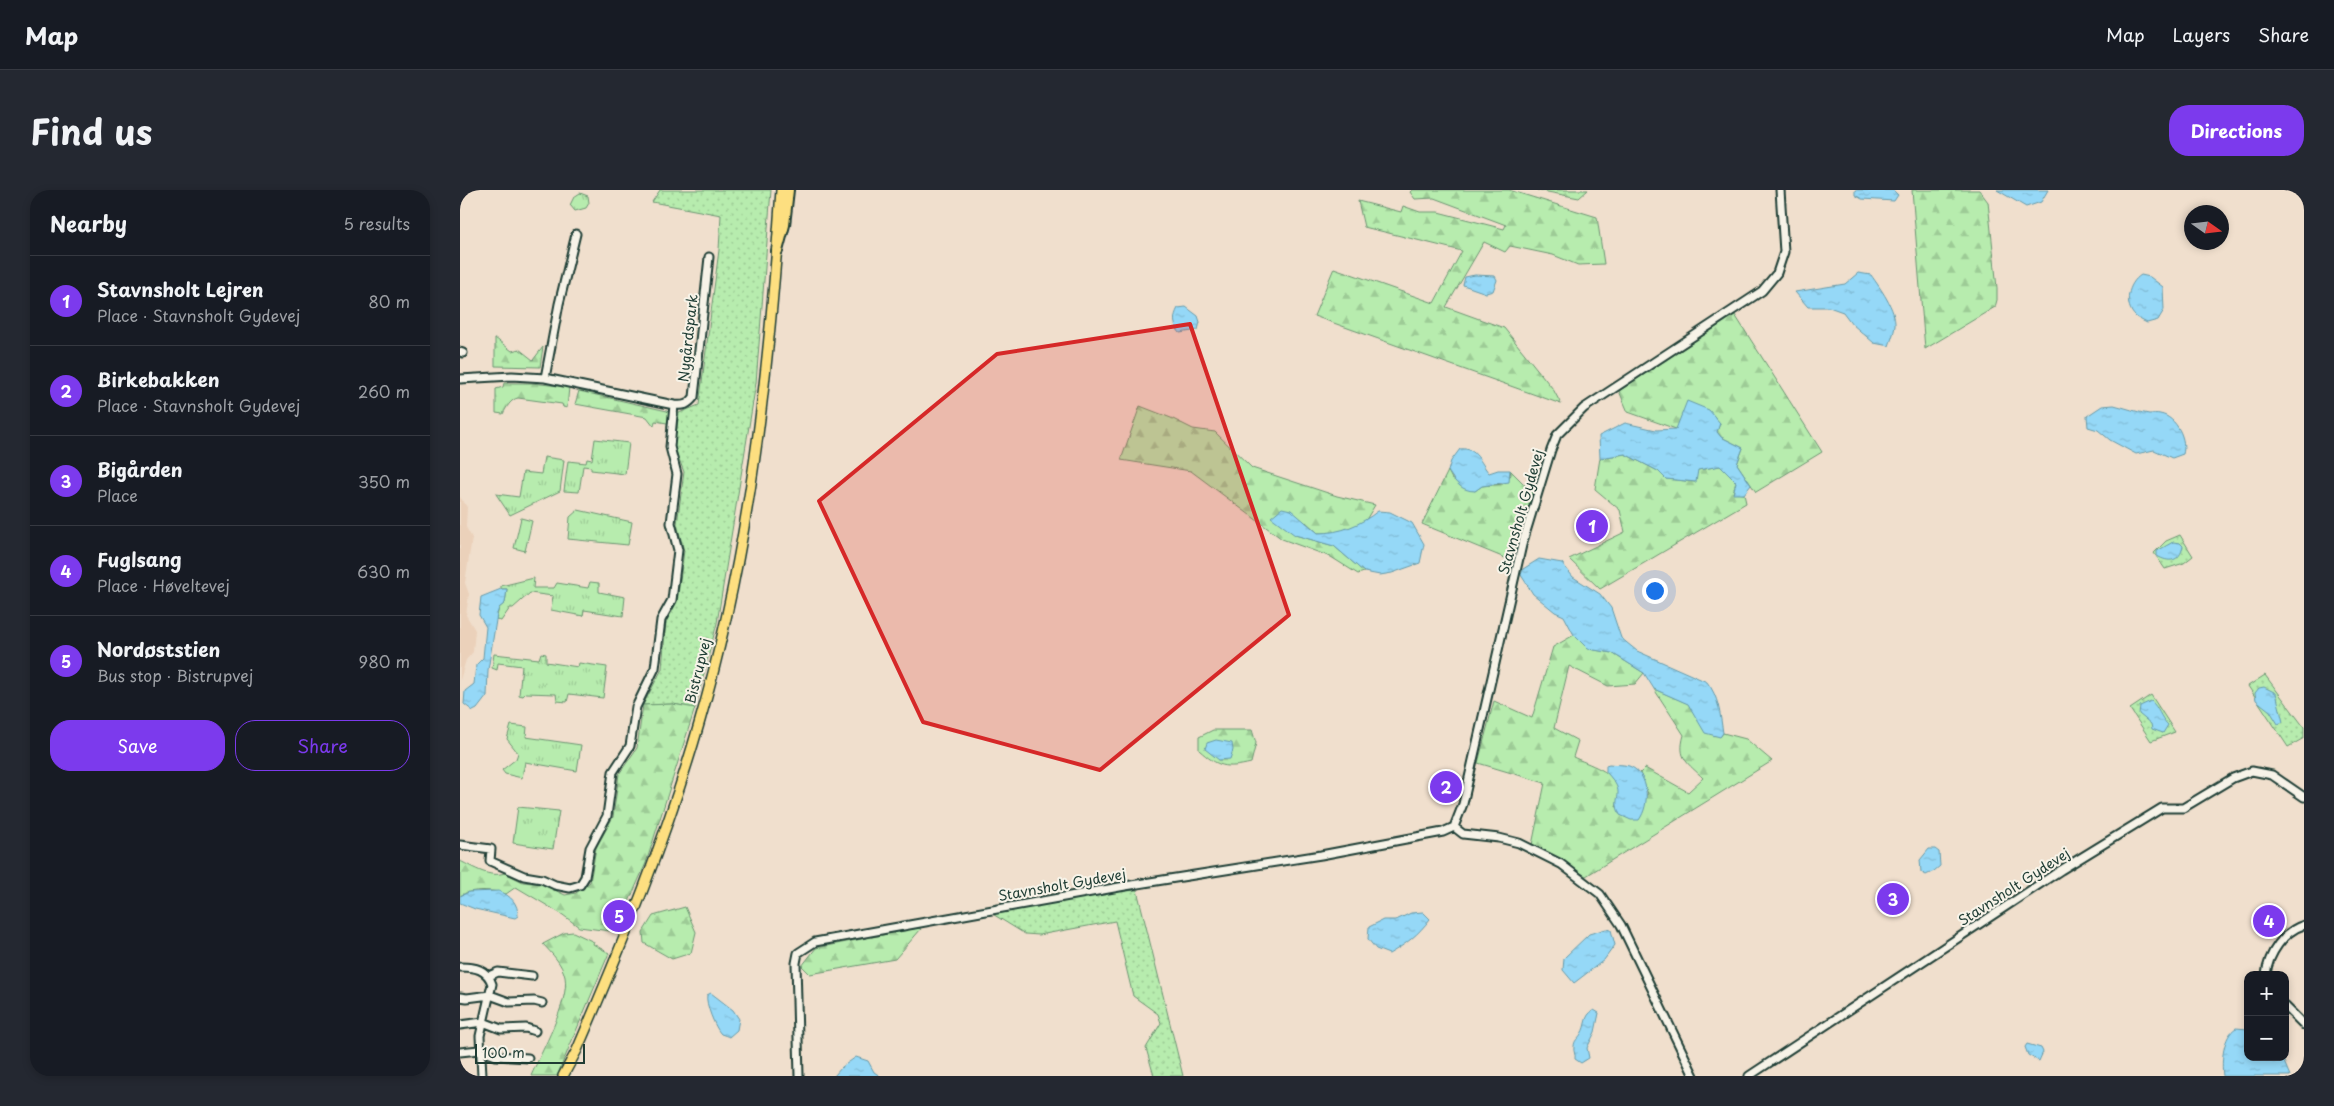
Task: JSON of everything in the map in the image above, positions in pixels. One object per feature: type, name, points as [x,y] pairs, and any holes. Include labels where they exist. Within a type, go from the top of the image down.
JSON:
[{"type":"highway","points":[[777,251],[784,225],[788,190]]},
{"type":"main road","name":"Bistrupvej","points":[[776,190],[777,251]]},
{"type":"main road","name":"Bistrupvej","points":[[563,1076],[584,1032],[653,868],[700,723],[738,560],[754,466],[764,398],[781,190]]},
{"type":"street","name":"Stavnsholt Gydevej","points":[[799,1076],[796,963],[798,953],[814,942],[1125,886],[1321,855],[1443,832],[1454,827],[1459,818],[1472,768],[1522,546],[1550,450],[1557,435],[1584,408],[1762,291],[1777,273],[1784,252],[1780,190]]},
{"type":"street","points":[[545,378],[559,304],[576,234]]},
{"type":"street","name":"Nygårdspark","points":[[674,405],[683,406],[694,397],[708,257]]},
{"type":"street","points":[[460,380],[512,376],[545,378],[674,405],[670,447],[677,474],[671,523],[678,550],[672,600],[661,620],[655,668],[636,707],[630,746],[613,772],[607,816],[590,848],[585,877],[580,885],[570,888],[555,885],[542,879],[524,876],[490,860],[491,849],[460,845]]},
{"type":"street","name":"Stavnsholt Gydevej","points":[[1749,1076],[2061,870],[2162,808],[2183,808],[2232,778],[2252,771],[2272,775],[2304,797]]},
{"type":"street","points":[[1454,827],[1463,834],[1499,838],[1519,843],[1561,864],[1600,894],[1622,925],[1694,1076]]},
{"type":"street","points":[[2266,971],[2267,965],[2273,953],[2288,934],[2304,925]]},
{"type":"street","points":[[460,967],[482,970],[489,976],[492,984],[479,1050],[482,1076]]},
{"type":"street","points":[[489,976],[498,972],[532,976]]},
{"type":"street","points":[[460,997],[490,995],[509,1002],[534,1001],[542,1003]]},
{"type":"street","points":[[2289,1010],[2304,1025]]},
{"type":"street","points":[[460,1025],[483,1022],[510,1030],[526,1028],[535,1031]]},
{"type":"street","points":[[460,1052],[479,1050],[496,1056],[528,1058]]},
{"type":"highlighted area","points":[[1190,324],[1289,615],[1100,770],[923,722],[819,501],[997,354]]},
{"type":"shaded area","points":[[460,497],[467,507],[466,527],[472,538],[465,583],[469,594],[466,615],[475,630],[473,652],[466,660],[460,680]]},
{"type":"green space","points":[[660,190],[771,190],[756,383],[717,623],[695,708],[673,704],[643,705],[662,669],[666,622],[677,602],[684,551],[677,524],[684,472],[674,446],[679,413],[699,405],[719,250],[721,215],[652,202]]},
{"type":"green space","points":[[1412,190],[1509,190],[1597,217],[1604,264],[1578,265],[1553,255],[1510,246],[1505,252],[1484,242],[1446,307],[1504,328],[1553,389],[1561,404],[1314,316],[1334,268],[1434,303],[1462,251],[1364,227],[1358,201],[1401,212],[1403,206],[1420,212],[1438,212],[1504,229],[1506,225],[1434,198],[1415,199],[1410,192]]},
{"type":"green space","points":[[1537,190],[1588,190],[1579,198]]},
{"type":"green space","points":[[1912,190],[1979,190],[1988,202],[1997,288],[1995,307],[1925,349]]},
{"type":"green space","points":[[580,193],[588,196],[589,203],[586,208],[575,211],[570,205],[574,197]]},
{"type":"green space","points":[[1735,315],[1822,452],[1756,492],[1737,464],[1743,448],[1721,437],[1717,432],[1720,423],[1676,429],[1628,412],[1619,391]]},
{"type":"green space","points":[[495,338],[512,351],[519,349],[533,360],[543,347],[540,367],[495,366]]},
{"type":"green space","points":[[504,383],[531,383],[569,387],[567,408],[563,407],[562,404],[518,398],[511,402],[503,414],[496,413],[496,389],[503,387]]},
{"type":"green space","points":[[579,391],[667,411],[670,414],[669,428],[667,428],[667,423],[655,421],[654,426],[647,417],[575,404]]},
{"type":"green space","points":[[1140,406],[1193,429],[1215,432],[1252,468],[1337,496],[1375,505],[1364,523],[1334,533],[1318,533],[1306,522],[1295,535],[1334,546],[1364,572],[1358,574],[1331,557],[1282,539],[1191,471],[1121,460]]},
{"type":"green space","points":[[595,439],[629,443],[625,474],[591,470],[591,467],[583,466],[579,492],[564,491],[568,461],[586,463],[587,459],[592,460]]},
{"type":"green space","points":[[1625,454],[1658,471],[1666,479],[1695,482],[1697,470],[1720,466],[1736,482],[1733,493],[1744,494],[1746,503],[1600,589],[1569,559],[1625,532],[1620,510],[1595,489],[1600,458]]},
{"type":"green space","points":[[544,457],[564,460],[560,491],[510,515],[496,494],[519,497],[523,472],[541,474]]},
{"type":"green space","points":[[1510,470],[1528,488],[1535,487],[1512,561],[1422,524],[1448,471],[1452,479],[1475,491],[1482,486],[1503,484],[1511,475]]},
{"type":"green space","points":[[578,510],[632,522],[628,545],[568,539],[570,517]]},
{"type":"green space","points":[[521,518],[532,521],[525,551],[514,548]]},
{"type":"green space","points":[[2180,535],[2193,556],[2184,563],[2165,569],[2154,553],[2166,541]]},
{"type":"green space","points":[[534,578],[533,588],[554,588],[557,583],[588,588],[590,582],[599,583],[599,592],[625,597],[623,616],[584,610],[583,616],[551,610],[553,596],[530,593],[513,608],[510,608],[501,621],[496,620],[499,608],[505,603],[507,589],[501,589],[501,586]]},
{"type":"green space","points":[[1574,635],[1589,649],[1612,653],[1644,673],[1635,684],[1608,686],[1569,666],[1554,728],[1578,741],[1573,757],[1608,774],[1618,784],[1620,795],[1616,807],[1648,794],[1640,773],[1645,768],[1688,792],[1703,778],[1685,760],[1682,750],[1684,735],[1654,689],[1689,704],[1720,737],[1723,733],[1746,739],[1772,761],[1586,876],[1532,845],[1545,783],[1478,763],[1494,701],[1532,718],[1553,647]]},
{"type":"green space","points":[[541,653],[546,654],[546,662],[578,667],[579,663],[607,667],[603,698],[569,694],[567,702],[557,701],[556,694],[526,693],[523,696],[519,695],[522,666],[498,663],[497,670],[492,668],[494,654],[539,659]]},
{"type":"green space","points":[[2265,675],[2304,727],[2304,738],[2288,747],[2248,686]]},
{"type":"green space","points":[[2151,695],[2175,732],[2151,741],[2130,709]]},
{"type":"green space","points":[[673,704],[695,708],[646,863],[627,906],[621,910],[610,931],[579,927],[563,915],[516,887],[506,894],[483,890],[465,893],[460,896],[460,861],[488,873],[505,873],[523,882],[542,884],[565,895],[576,893],[590,882],[596,848],[613,817],[619,774],[637,748],[643,705]]},
{"type":"green space","points":[[511,725],[527,727],[526,737],[581,745],[577,771],[525,762],[522,778],[505,774],[502,770],[516,759],[518,753],[507,739]]},
{"type":"green space","points":[[1213,730],[1252,730],[1256,743],[1251,763],[1235,766],[1223,765],[1212,760],[1199,750],[1199,737]]},
{"type":"green space","points":[[518,807],[559,811],[553,849],[513,843]]},
{"type":"green space","points":[[1137,890],[1183,1076],[1154,1076],[1146,1048],[1161,1023],[1158,1014],[1133,996],[1115,921],[1039,935],[1025,934],[991,913],[1104,893]]},
{"type":"green space","points":[[685,907],[696,932],[691,953],[672,959],[644,943],[643,932],[653,916]]},
{"type":"green space","points":[[918,928],[921,929],[895,959],[810,974],[802,966],[816,948]]},
{"type":"green space","points":[[573,932],[594,942],[593,944],[609,953],[557,1076],[531,1076],[559,1013],[565,987],[562,967],[543,944],[564,933]]},
{"type":"water","points":[[1855,190],[1893,190],[1898,195],[1894,201],[1862,199],[1855,195]]},
{"type":"water","points":[[1997,190],[2048,190],[2041,202],[2026,207]]},
{"type":"water","points":[[1858,273],[1871,275],[1883,292],[1893,313],[1895,326],[1889,346],[1874,343],[1852,324],[1843,312],[1829,307],[1808,307],[1795,292],[1845,284]]},
{"type":"water","points":[[1475,275],[1495,276],[1497,280],[1493,291],[1486,293],[1463,285],[1465,277]]},
{"type":"water","points":[[2141,275],[2150,277],[2163,287],[2164,310],[2158,320],[2147,323],[2136,317],[2128,301],[2133,283]]},
{"type":"water","points":[[1186,307],[1198,316],[1200,322],[1198,330],[1180,333],[1174,321],[1175,315],[1178,308]]},
{"type":"water","points":[[1687,401],[1709,410],[1720,423],[1717,432],[1721,437],[1743,448],[1737,464],[1751,485],[1744,494],[1733,494],[1736,482],[1720,466],[1698,470],[1696,482],[1666,479],[1658,471],[1625,454],[1600,458],[1599,436],[1625,423],[1656,430],[1676,429]]},
{"type":"water","points":[[2114,405],[2149,414],[2166,416],[2176,424],[2182,436],[2183,454],[2172,458],[2154,450],[2136,454],[2110,440],[2098,430],[2088,427],[2087,416],[2102,406]]},
{"type":"water","points":[[1460,449],[1470,450],[1478,456],[1489,473],[1498,470],[1510,470],[1509,482],[1482,486],[1475,491],[1462,488],[1448,471],[1451,461]]},
{"type":"water","points":[[1282,508],[1291,510],[1318,533],[1335,532],[1350,527],[1378,511],[1390,512],[1412,523],[1424,544],[1420,563],[1392,573],[1380,575],[1364,572],[1334,546],[1295,535],[1271,517]]},
{"type":"water","points":[[2173,542],[2180,543],[2183,546],[2177,558],[2166,560],[2157,556],[2157,551]]},
{"type":"water","points":[[1539,559],[1562,563],[1573,577],[1600,594],[1611,608],[1621,638],[1637,651],[1707,682],[1718,706],[1723,733],[1720,737],[1705,733],[1688,704],[1654,689],[1644,673],[1612,653],[1588,649],[1574,635],[1564,616],[1555,612],[1533,594],[1521,575],[1523,569]]},
{"type":"water","points":[[501,589],[507,589],[505,603],[499,608],[497,614],[488,670],[487,696],[477,709],[473,711],[464,704],[465,691],[474,684],[476,665],[483,658],[486,627],[479,615],[481,597]]},
{"type":"water","points":[[2264,687],[2276,693],[2283,722],[2278,724],[2270,711],[2256,700],[2255,693],[2259,688]]},
{"type":"water","points":[[2151,701],[2168,725],[2163,733],[2152,729],[2151,724],[2139,714],[2140,706]]},
{"type":"water","points":[[1216,740],[1232,743],[1233,750],[1230,759],[1219,760],[1205,749],[1207,743]]},
{"type":"water","points":[[1606,765],[1629,766],[1641,775],[1646,790],[1646,798],[1643,814],[1639,820],[1631,820],[1620,815],[1617,808],[1618,791],[1613,780],[1606,772]]},
{"type":"water","points":[[1929,849],[1935,849],[1939,852],[1940,866],[1926,875],[1921,872],[1920,860]]},
{"type":"water","points":[[499,891],[513,900],[517,907],[518,916],[515,918],[475,909],[460,903],[460,896],[469,892]]},
{"type":"water","points":[[1423,912],[1430,919],[1411,939],[1389,954],[1376,949],[1368,939],[1369,927],[1383,920],[1396,920],[1411,913]]},
{"type":"water","points":[[1606,929],[1611,930],[1615,945],[1604,960],[1574,983],[1563,970],[1564,958],[1589,934]]},
{"type":"water","points":[[711,993],[733,1010],[739,1019],[737,1030],[729,1037],[721,1034],[713,1021],[707,999],[707,995]]},
{"type":"water","points":[[1594,1010],[1599,1013],[1595,1032],[1587,1048],[1589,1058],[1581,1063],[1575,1059],[1574,1045],[1583,1031],[1588,1015]]},
{"type":"water","points":[[2236,1028],[2244,1029],[2244,1061],[2284,1061],[2290,1076],[2223,1076],[2224,1049]]},
{"type":"water","points":[[2027,1044],[2041,1048],[2043,1052],[2039,1061],[2028,1055],[2025,1047]]},
{"type":"water","points":[[856,1057],[868,1061],[874,1072],[880,1076],[834,1076],[842,1067]]},
{"type":"place","name":"Stavnsholt Lejren","points":[[1592,526]]},
{"type":"place","name":"Birkebakken","points":[[1446,787]]},
{"type":"place","name":"Bigården","points":[[1893,899]]},
{"type":"place","name":"Nordøststien","points":[[619,916]]},
{"type":"place","name":"Fuglsang","points":[[2269,921]]}]
